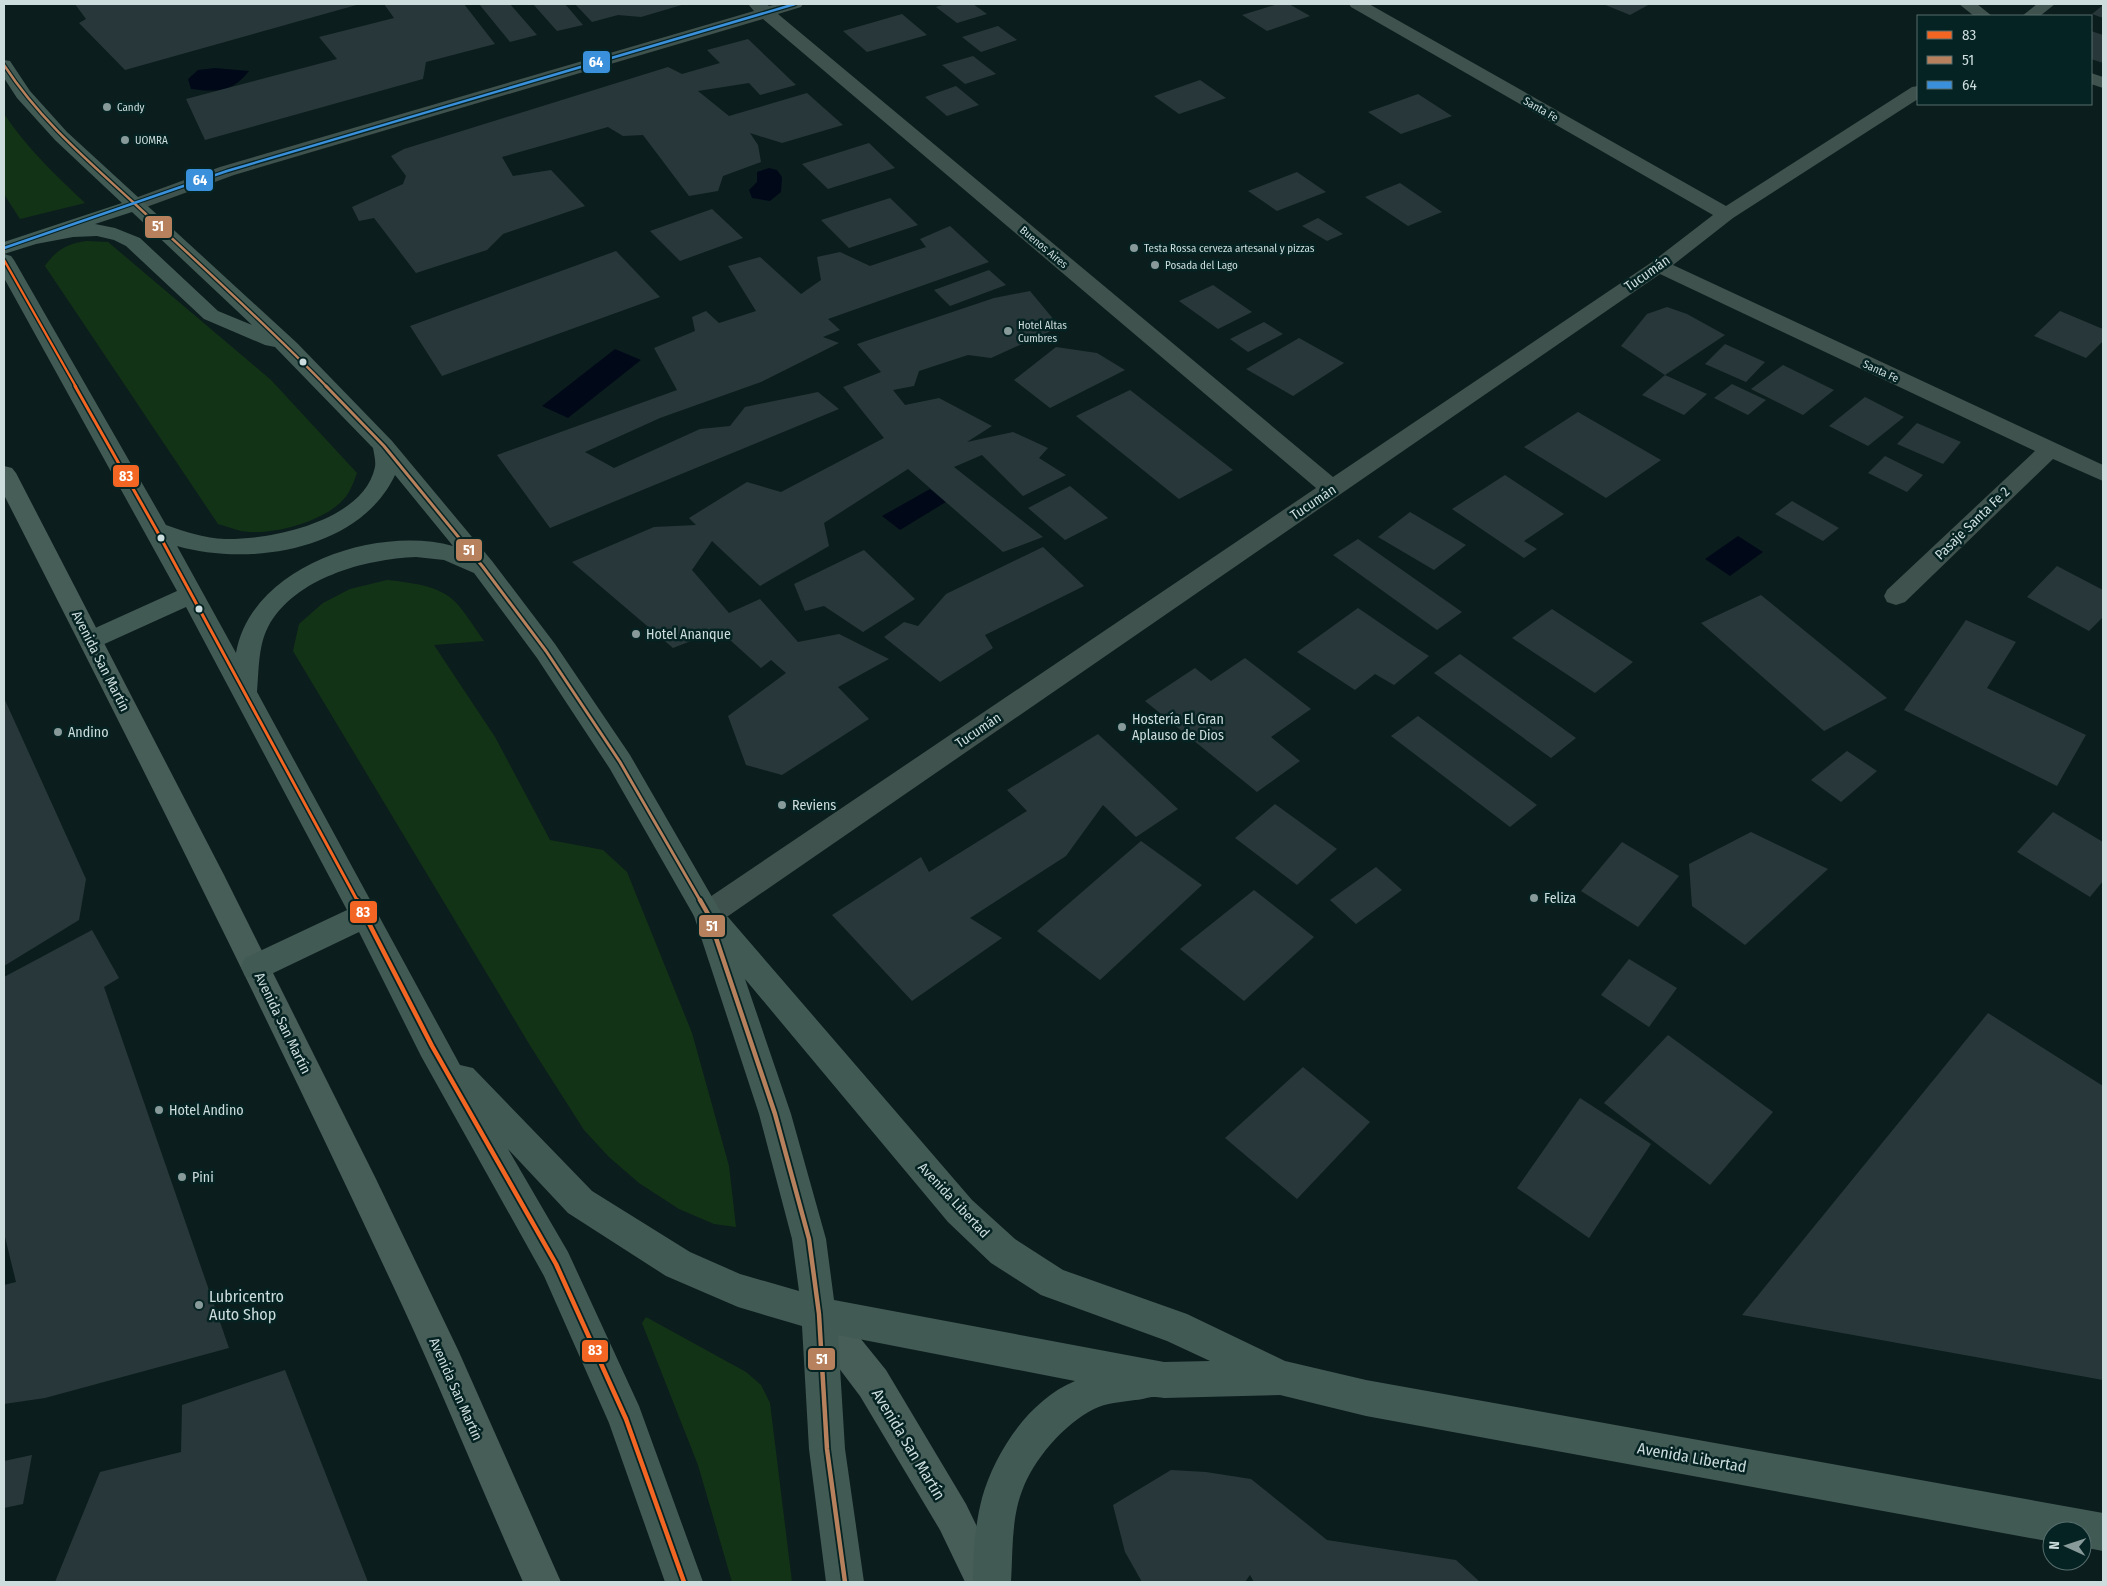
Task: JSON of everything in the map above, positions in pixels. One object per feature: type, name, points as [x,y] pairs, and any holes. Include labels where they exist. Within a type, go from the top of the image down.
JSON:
[{"type":"main road","points":[[4,65],[23,94],[61,136],[289,348],[384,446],[484,566],[546,651],[620,762],[708,914],[775,1114],[809,1239],[819,1314],[827,1449],[845,1582]]},
{"type":"main road","points":[[4,248],[134,205]]},
{"type":"main road","points":[[36,238],[79,230],[117,233],[133,242],[210,314],[289,348]]},
{"type":"main road","points":[[4,260],[157,531],[365,915],[432,1046],[556,1264],[626,1419],[684,1582]]},
{"type":"main road","points":[[157,531],[189,542],[223,547],[250,547],[278,543],[308,535],[342,519],[378,490],[387,467],[384,446]]},
{"type":"main road","name":"Avenida San Martín","points":[[4,473],[91,640],[256,967],[416,1296],[542,1582]]},
{"type":"main road","points":[[244,694],[250,640],[260,620],[278,599],[329,565],[356,556],[416,549],[438,551],[484,566]]},
{"type":"main road","points":[[91,640],[191,594]]},
{"type":"main road","name":"Avenida Libertad","points":[[708,914],[960,1211],[1003,1251],[1053,1283],[1175,1326],[1282,1378],[1366,1398],[2103,1532]]},
{"type":"main road","points":[[256,967],[365,915]]},
{"type":"main road","name":"Avenida Libertad","points":[[432,1046],[580,1202],[678,1264],[738,1290],[819,1314],[985,1348],[1164,1380],[1282,1378]]},
{"type":"main road","name":"Avenida San Martín","points":[[819,1314],[873,1383],[953,1517],[985,1582]]},
{"type":"main road","points":[[992,1582],[993,1534],[1004,1487],[1024,1451],[1050,1416],[1076,1398],[1121,1383],[1164,1380]]},
{"type":"street","points":[[134,205],[227,171],[761,8],[795,4]]},
{"type":"street","name":"Santa Fe","points":[[1357,4],[1726,214]]},
{"type":"street","points":[[1967,4],[1983,15]]},
{"type":"street","points":[[2031,15],[2047,4]]},
{"type":"street","name":"Buenos Aires","points":[[761,8],[1332,489]]},
{"type":"street","name":"Tucumán","points":[[708,914],[1658,266],[1726,214],[1917,92]]},
{"type":"street","name":"Santa Fe","points":[[1658,266],[2103,474]]},
{"type":"street","name":"Pasaje Santa Fe 2","points":[[1896,596],[2049,450]]},
{"type":"green space","points":[[4,114],[52,172],[85,203],[20,219],[4,194]]},
{"type":"green space","points":[[87,241],[108,242],[271,380],[357,473],[348,493],[340,503],[319,517],[279,530],[266,532],[241,531],[218,524],[45,266],[63,248]]},
{"type":"green space","points":[[387,580],[426,586],[452,599],[484,641],[434,645],[495,737],[550,840],[603,850],[627,872],[692,1033],[729,1166],[736,1227],[714,1224],[679,1209],[639,1183],[609,1157],[584,1130],[531,1047],[293,651],[299,624],[323,603],[350,589]]},
{"type":"green space","points":[[646,1317],[746,1372],[761,1385],[770,1403],[792,1582],[732,1582],[698,1465],[642,1323]]},
{"type":"water","points":[[215,68],[249,71],[236,84],[230,87],[208,91],[191,89],[188,79],[198,70]]},
{"type":"water","points":[[769,168],[777,170],[782,177],[781,192],[770,201],[752,198],[749,190],[757,182],[757,172]]},
{"type":"water","points":[[615,349],[641,360],[568,418],[542,406]]},
{"type":"water","points":[[930,489],[946,502],[900,530],[882,516]]},
{"type":"water","points":[[1738,536],[1763,552],[1730,576],[1705,559]]},
{"type":"building","points":[[75,4],[360,4],[125,70],[79,23],[86,19]]},
{"type":"building","points":[[384,4],[464,4],[495,44],[426,62],[423,79],[205,140],[186,99],[337,59],[319,37],[394,18]]},
{"type":"building","points":[[479,4],[510,4],[537,35],[510,42]]},
{"type":"building","points":[[533,4],[565,4],[583,25],[557,31]]},
{"type":"building","points":[[575,4],[685,4],[641,17],[618,15],[592,22]]},
{"type":"building","points":[[946,4],[973,4],[987,14],[957,23],[936,7]]},
{"type":"building","points":[[1278,4],[1289,4],[1310,16],[1267,31],[1242,15]]},
{"type":"building","points":[[1603,4],[1650,4],[1630,15]]},
{"type":"building","points":[[2103,5],[2103,18],[2092,14]]},
{"type":"building","points":[[902,14],[927,35],[867,52],[843,31]]},
{"type":"building","points":[[998,26],[1017,40],[981,52],[962,37]]},
{"type":"building","points":[[2092,31],[2103,35],[2103,63],[2092,59]]},
{"type":"building","points":[[748,39],[796,85],[760,95],[749,83],[698,91],[729,116],[807,93],[843,125],[782,143],[750,133],[758,145],[761,162],[723,176],[718,191],[689,196],[643,135],[623,136],[608,127],[502,157],[513,176],[551,170],[585,206],[503,234],[487,250],[416,273],[374,218],[359,221],[352,207],[403,184],[406,176],[391,156],[404,149],[668,67],[682,74],[720,63],[707,50]]},
{"type":"building","points":[[973,56],[996,74],[965,84],[942,65]]},
{"type":"building","points":[[1200,80],[1226,98],[1179,114],[1154,96]]},
{"type":"building","points":[[956,86],[979,105],[947,116],[925,97]]},
{"type":"building","points":[[1418,94],[1452,116],[1401,134],[1368,112]]},
{"type":"building","points":[[869,143],[895,168],[828,189],[802,164]]},
{"type":"building","points":[[1297,172],[1326,192],[1277,211],[1248,191]]},
{"type":"building","points":[[1400,183],[1442,212],[1408,226],[1365,197]]},
{"type":"building","points":[[890,198],[918,225],[849,248],[821,220]]},
{"type":"building","points":[[712,209],[743,238],[680,261],[650,231]]},
{"type":"building","points":[[1318,218],[1343,234],[1327,241],[1302,226]]},
{"type":"building","points":[[950,226],[989,262],[828,319],[840,330],[823,337],[839,343],[761,382],[660,418],[585,452],[614,468],[700,429],[730,426],[745,407],[818,392],[839,409],[550,528],[497,455],[677,390],[654,348],[695,331],[692,317],[706,311],[719,323],[756,311],[728,266],[760,257],[801,294],[821,280],[817,257],[840,252],[870,266],[926,247],[920,239]]},
{"type":"building","points":[[616,251],[660,297],[442,376],[410,326]]},
{"type":"building","points":[[989,270],[1006,285],[950,306],[934,290]]},
{"type":"building","points":[[1213,285],[1252,312],[1218,329],[1179,301]]},
{"type":"building","points":[[1030,291],[1060,327],[991,358],[968,355],[919,371],[914,386],[893,390],[905,405],[939,398],[992,426],[967,442],[1013,432],[1048,448],[1039,458],[1066,475],[1023,496],[982,455],[954,467],[1043,537],[1003,552],[908,469],[824,523],[829,546],[760,586],[712,541],[692,570],[729,613],[760,599],[798,642],[839,634],[889,659],[838,687],[869,719],[782,775],[746,765],[728,716],[786,673],[771,660],[761,668],[719,630],[673,648],[572,562],[654,527],[696,525],[689,518],[747,482],[781,492],[884,438],[843,387],[881,372],[857,344],[994,298]]},
{"type":"building","points":[[1667,307],[1687,314],[1725,335],[1665,375],[1621,346],[1647,314]]},
{"type":"building","points":[[2060,311],[2103,329],[2103,341],[2086,358],[2034,336]]},
{"type":"building","points":[[1264,322],[1283,334],[1248,352],[1230,339]]},
{"type":"building","points":[[1299,338],[1344,363],[1293,396],[1246,369]]},
{"type":"building","points":[[1725,344],[1765,362],[1746,382],[1705,364]]},
{"type":"building","points":[[1056,347],[1097,353],[1125,370],[1050,408],[1014,380]]},
{"type":"building","points":[[1783,365],[1834,390],[1803,415],[1751,389]]},
{"type":"building","points":[[1665,375],[1707,394],[1684,415],[1642,395]]},
{"type":"building","points":[[1732,384],[1766,400],[1748,415],[1714,398]]},
{"type":"building","points":[[1130,390],[1233,470],[1179,499],[1076,416]]},
{"type":"building","points":[[1865,397],[1904,417],[1868,446],[1829,426]]},
{"type":"building","points":[[1578,412],[1661,460],[1606,498],[1524,447]]},
{"type":"building","points":[[1917,423],[1961,442],[1943,464],[1897,444]]},
{"type":"building","points":[[1885,456],[1923,475],[1907,492],[1868,473]]},
{"type":"building","points":[[1505,475],[1564,514],[1524,541],[1537,549],[1524,558],[1452,509]]},
{"type":"building","points":[[1070,486],[1108,518],[1065,540],[1028,508]]},
{"type":"building","points":[[1792,501],[1839,528],[1823,541],[1775,514]]},
{"type":"building","points":[[1410,512],[1466,545],[1434,570],[1378,537]]},
{"type":"building","points":[[1358,539],[1462,612],[1437,630],[1333,555]]},
{"type":"building","points":[[1043,547],[1084,586],[985,635],[993,648],[940,682],[884,637],[904,622],[918,626],[946,594]]},
{"type":"building","points":[[864,550],[915,599],[863,632],[824,606],[805,611],[794,584]]},
{"type":"building","points":[[2057,566],[2103,590],[2103,617],[2089,631],[2027,597]]},
{"type":"building","points":[[1761,595],[1887,698],[1824,731],[1701,623]]},
{"type":"building","points":[[1358,608],[1429,656],[1394,685],[1375,674],[1355,690],[1297,652]]},
{"type":"building","points":[[1552,609],[1633,662],[1595,693],[1512,638]]},
{"type":"building","points":[[1966,620],[2016,642],[1987,688],[2086,735],[2057,786],[1904,710]]},
{"type":"building","points":[[1460,654],[1576,738],[1551,758],[1434,673]]},
{"type":"building","points":[[1245,658],[1311,709],[1271,737],[1300,761],[1257,792],[1145,701],[1195,668],[1211,681]]},
{"type":"building","points":[[4,698],[86,879],[79,920],[4,966]]},
{"type":"building","points":[[1418,716],[1537,805],[1510,827],[1391,736]]},
{"type":"building","points":[[1098,734],[1178,809],[1136,837],[1103,805],[1066,856],[970,918],[1002,938],[912,1001],[832,915],[921,857],[929,872],[1027,811],[1007,790]]},
{"type":"building","points":[[1847,751],[1877,771],[1841,802],[1811,780]]},
{"type":"building","points":[[1275,804],[1337,849],[1297,885],[1235,838]]},
{"type":"building","points":[[2053,812],[2103,842],[2103,881],[2090,897],[2017,852]]},
{"type":"building","points":[[1751,832],[1828,869],[1745,945],[1692,906],[1689,864]]},
{"type":"building","points":[[1141,841],[1202,885],[1100,980],[1037,931]]},
{"type":"building","points":[[1622,842],[1679,876],[1638,927],[1581,891]]},
{"type":"building","points":[[1376,867],[1402,890],[1356,924],[1330,900]]},
{"type":"building","points":[[1254,890],[1314,937],[1244,1001],[1180,949]]},
{"type":"building","points":[[92,930],[119,978],[104,987],[229,1348],[45,1398],[4,1404],[4,1285],[16,1282],[4,1233],[4,977]]},
{"type":"building","points":[[1629,959],[1677,988],[1649,1027],[1601,995]]},
{"type":"building","points":[[1988,1013],[2103,1086],[2103,1380],[1742,1315]]},
{"type":"building","points":[[1668,1035],[1773,1112],[1710,1185],[1604,1103]]},
{"type":"building","points":[[1303,1067],[1370,1122],[1297,1199],[1225,1138]]},
{"type":"building","points":[[1580,1098],[1651,1144],[1589,1238],[1517,1188]]},
{"type":"building","points":[[285,1370],[368,1582],[55,1582],[100,1472],[181,1452],[182,1405]]},
{"type":"building","points":[[32,1455],[23,1504],[4,1508],[4,1461]]},
{"type":"building","points":[[1171,1470],[1206,1472],[1251,1479],[1327,1540],[1456,1560],[1480,1582],[1254,1582],[1250,1575],[1245,1582],[1142,1582],[1125,1552],[1113,1505]]},
{"type":"transit line","name":"64","points":[[4,248],[227,171],[795,4]]},
{"type":"transit line","name":"51","points":[[4,65],[23,94],[61,136],[289,348],[384,446],[483,567],[546,651],[620,762],[708,914],[775,1114],[809,1239],[819,1314],[827,1449],[845,1582]]},
{"type":"transit line","name":"83","points":[[4,260],[157,531],[365,915],[432,1046],[556,1264],[626,1419],[684,1582]]},
{"type":"place","name":"Candy","points":[[107,107]]},
{"type":"place","name":"UOMRA","points":[[125,140]]},
{"type":"place","name":"Testa Rossa cerveza artesanal y pizzas","points":[[1134,248]]},
{"type":"place","name":"Posada del Lago","points":[[1155,265]]},
{"type":"place","name":"Hotel Altas Cumbres","points":[[1008,331]]},
{"type":"place","name":"Hotel Ananque","points":[[636,634]]},
{"type":"place","name":"Hostería El Gran Aplauso de Dios","points":[[1122,727]]},
{"type":"place","name":"Andino","points":[[58,732]]},
{"type":"place","name":"Reviens","points":[[782,805]]},
{"type":"place","name":"Feliza","points":[[1534,898]]},
{"type":"place","name":"Hotel Andino","points":[[159,1110]]},
{"type":"place","name":"Pini","points":[[182,1177]]},
{"type":"place","name":"Lubricentro Auto Shop","points":[[199,1305]]}]
